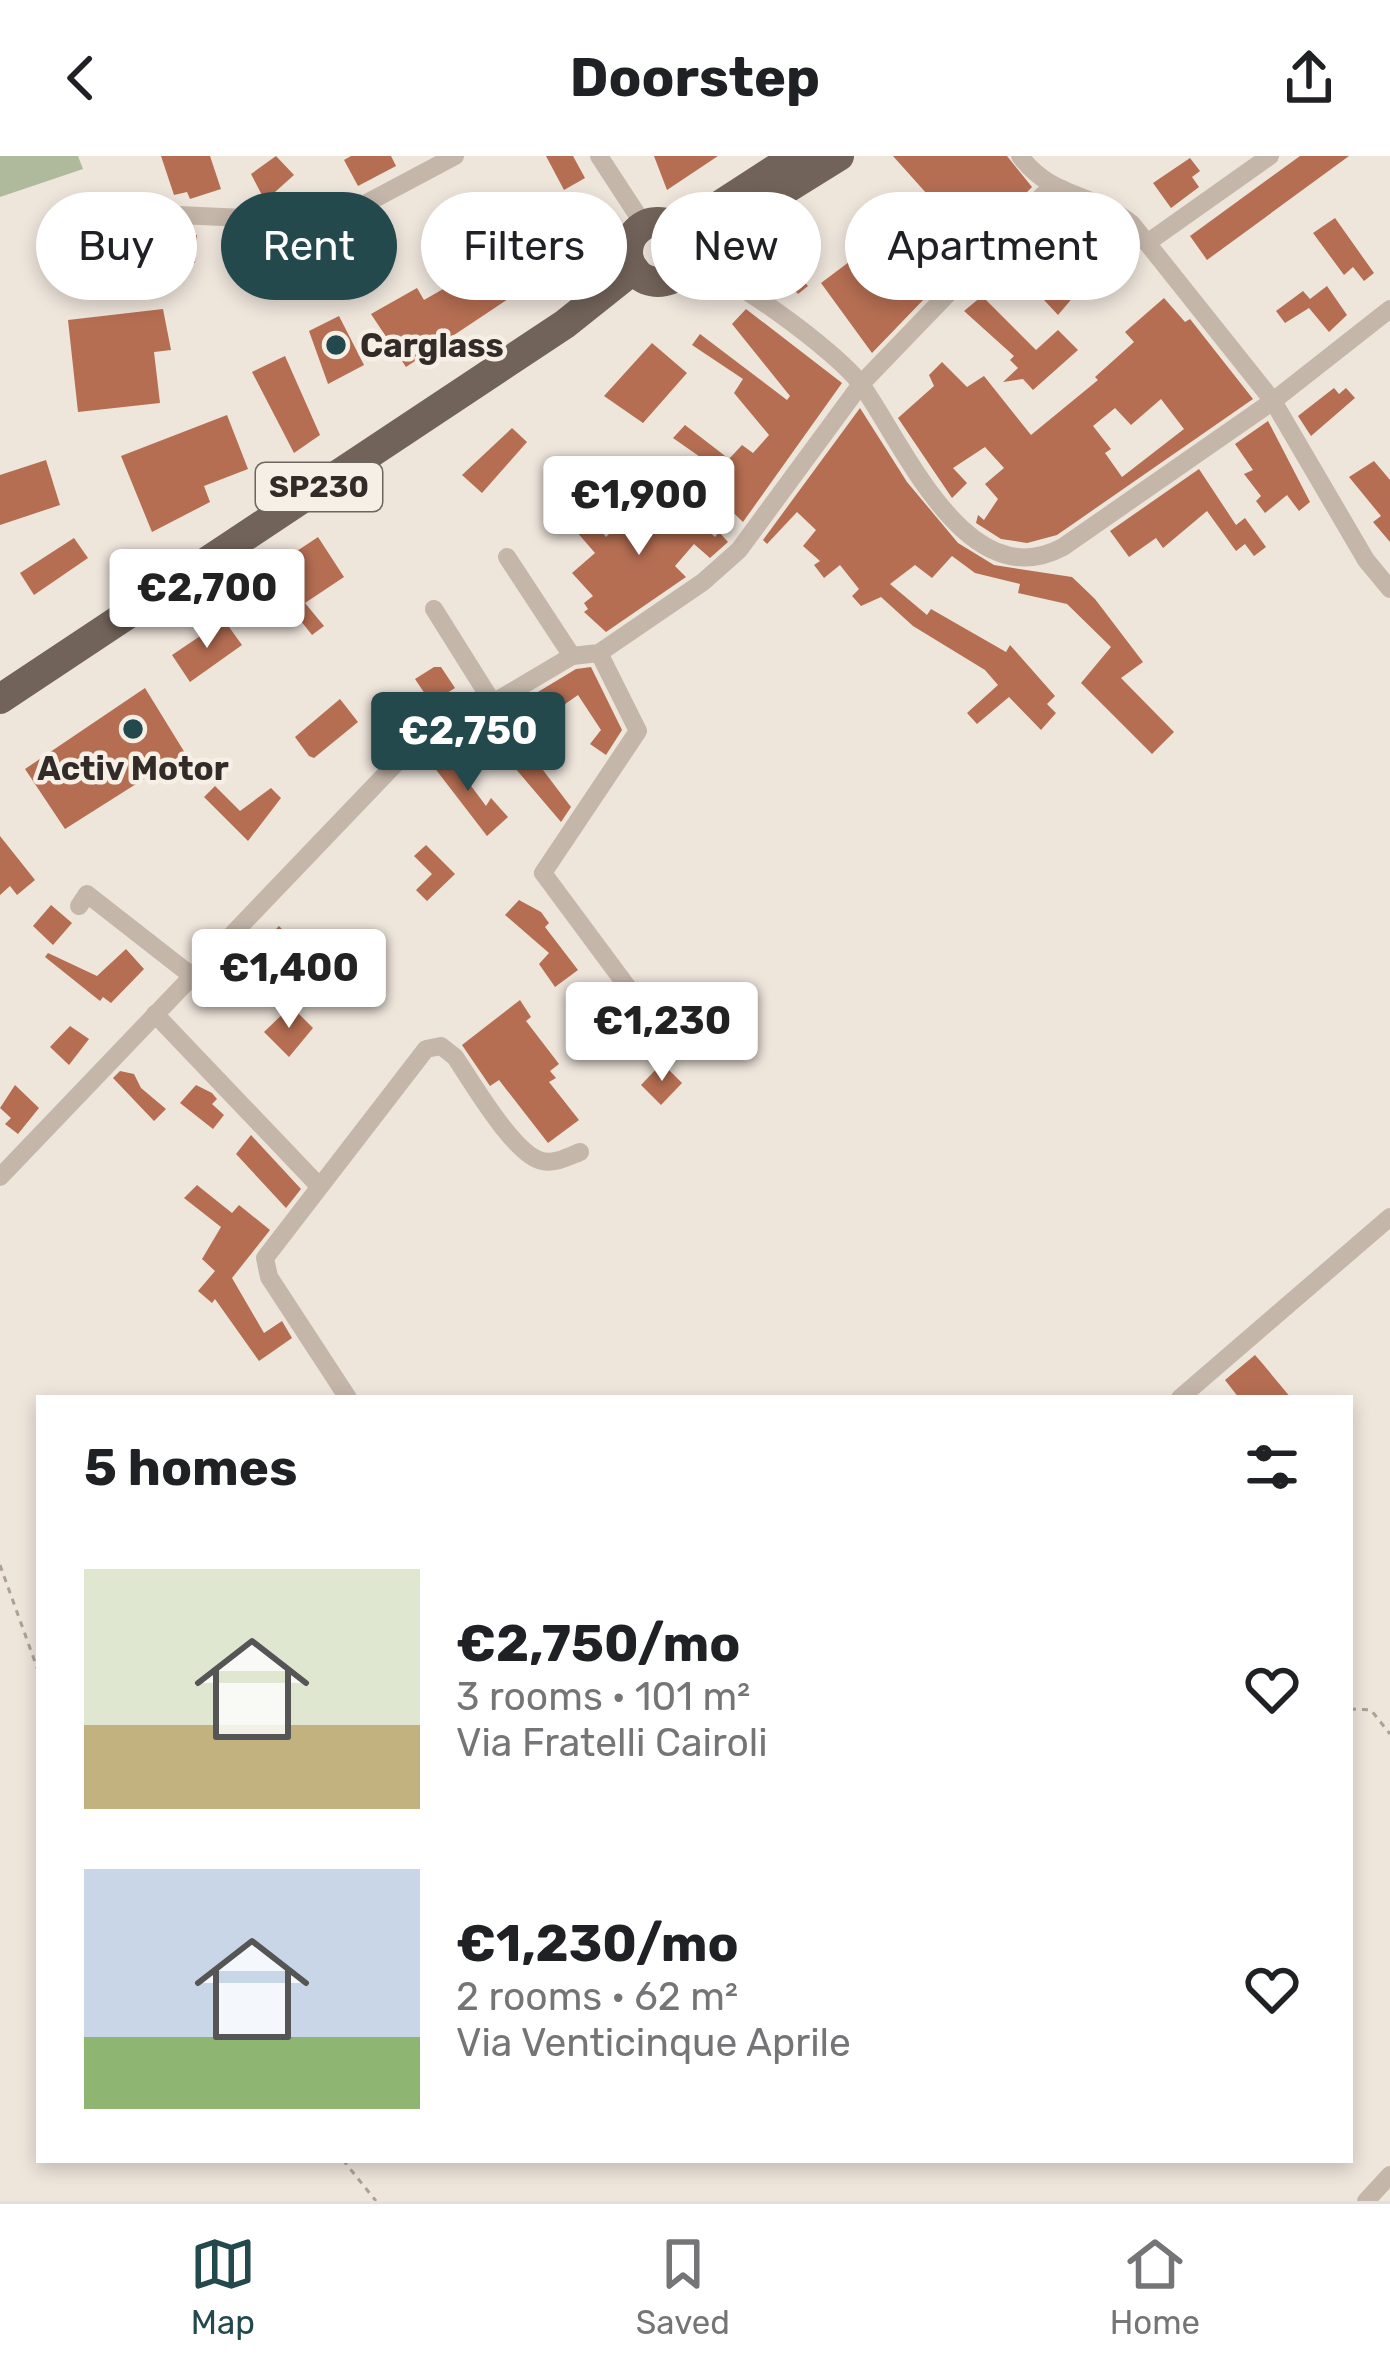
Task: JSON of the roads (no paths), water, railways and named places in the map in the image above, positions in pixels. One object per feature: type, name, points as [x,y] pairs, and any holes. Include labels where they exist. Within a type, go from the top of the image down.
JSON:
[{"type":"main road","points":[[753,192],[796,156]]},
{"type":"main road","points":[[779,192],[839,156]]},
{"type":"main road","points":[[651,224],[630,240],[634,269],[651,278]]},
{"type":"main road","name":"SP230","points":[[0,699],[565,324],[634,269]]},
{"type":"street","points":[[197,216],[332,222],[455,156]]},
{"type":"street","points":[[599,156],[644,225]]},
{"type":"street","points":[[1020,156],[1038,181],[1109,206],[1148,243],[1273,401],[1347,529],[1390,590]]},
{"type":"street","points":[[1148,243],[1270,156]]},
{"type":"street","points":[[0,1178],[402,757],[572,656],[599,653],[703,582],[739,550],[861,384],[1044,194],[1062,189]]},
{"type":"street","points":[[758,300],[861,384],[940,505],[991,548],[1023,558],[1043,558],[1063,547],[1273,401],[1390,309]]},
{"type":"street","points":[[507,557],[572,656]]},
{"type":"street","points":[[434,609],[491,700]]},
{"type":"street","points":[[599,653],[638,731],[543,873],[652,1021]]},
{"type":"street","points":[[79,906],[87,894],[192,976]]},
{"type":"street","points":[[155,1014],[319,1186]]},
{"type":"street","points":[[347,1395],[269,1277],[265,1258],[319,1186],[346,1159],[426,1049],[441,1046],[519,1147],[537,1161],[556,1162],[580,1152]]},
{"type":"street","points":[[1183,1395],[1390,1217]]},
{"type":"street","points":[[1366,2201],[1390,2175]]},
{"type":"place","name":"Carglass","points":[[336,345]]},
{"type":"place","name":"Activ Motor","points":[[133,729]]}]
